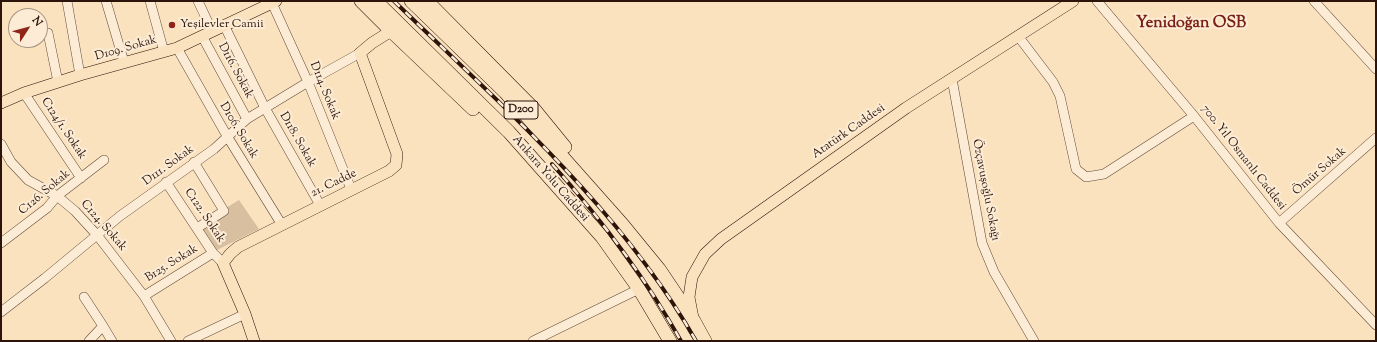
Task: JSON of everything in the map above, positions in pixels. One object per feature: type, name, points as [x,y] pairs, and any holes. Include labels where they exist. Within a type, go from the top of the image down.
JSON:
[{"type":"highway","points":[[361,1],[501,136],[525,156],[563,194]]},
{"type":"highway","name":"Ankara Yolu Caddesi","points":[[376,1],[509,132],[602,237],[639,289],[670,341]]},
{"type":"highway","name":"Ankara Yolu Caddesi","points":[[411,1],[505,92],[623,225],[659,269],[694,320],[705,341]]},
{"type":"highway","points":[[427,1],[534,109],[605,199],[623,225]]},
{"type":"main road","name":"Atatürk Caddesi","points":[[694,320],[689,298],[692,277],[705,254],[721,239],[906,108],[1073,1]]},
{"type":"main road","name":"D109. Sokak","points":[[1,103],[24,93],[80,75],[176,48],[274,2]]},
{"type":"main road","points":[[360,53],[372,43],[391,31]]},
{"type":"main road","name":"21. Cadde","points":[[223,263],[238,247],[389,171],[396,165],[397,154],[360,53]]},
{"type":"main road","points":[[223,263],[245,314],[254,341]]},
{"type":"street","points":[[67,1],[80,75]]},
{"type":"street","points":[[106,1],[124,62]]},
{"type":"street","points":[[150,1],[164,52]]},
{"type":"street","name":"D116. Sokak","points":[[198,1],[207,33],[247,119]]},
{"type":"street","name":"700. Yıl Osmanlı Caddesi","points":[[1097,1],[1194,116],[1279,223],[1376,325]]},
{"type":"street","points":[[1314,1],[1376,68]]},
{"type":"street","name":"D114. Sokak","points":[[274,2],[351,189]]},
{"type":"street","name":"D118. Sokak","points":[[224,25],[265,108],[320,205]]},
{"type":"street","points":[[48,34],[58,82]]},
{"type":"street","points":[[1018,36],[1053,82],[1060,96],[1076,169],[1086,176],[1104,174],[1194,116]]},
{"type":"street","name":"D106. Sokak","points":[[176,48],[227,136],[282,225]]},
{"type":"street","name":"D111. Sokak","points":[[1,312],[120,216],[214,149],[247,119],[360,53]]},
{"type":"street","name":"Özçavuşoğlu Sokağı","points":[[952,79],[982,243],[994,272],[1034,341]]},
{"type":"street","name":"C124/1. Sokak","points":[[24,93],[81,178]]},
{"type":"street","name":"Ömür Sokak","points":[[1279,223],[1376,138]]},
{"type":"street","name":"C124. Sokak","points":[[1,144],[10,162],[28,180],[57,196],[75,211],[97,235],[144,296],[171,341]]},
{"type":"street","name":"C126. Sokak","points":[[1,244],[47,208],[57,196],[104,160]]},
{"type":"street","points":[[194,162],[224,211],[197,228]]},
{"type":"street","name":"C122. Sokak","points":[[166,182],[213,253],[223,263]]},
{"type":"street","name":"B125. Sokak","points":[[144,296],[213,253]]},
{"type":"street","points":[[533,341],[639,289]]},
{"type":"street","points":[[84,297],[112,341]]},
{"type":"street","points":[[188,341],[245,314]]},
{"type":"street","points":[[89,341],[103,326]]},
{"type":"shaded area","points":[[239,200],[259,229],[217,250],[203,229],[229,212],[226,208]]},
{"type":"railway","points":[[394,1],[517,120],[596,203],[632,247],[666,293],[696,341]]},
{"type":"railway","points":[[552,164],[605,227],[653,294],[681,341]]},
{"type":"place","name":"Yeşilevler Camii","points":[[172,25]]},
{"type":"district","name":"Yenidoğan OSB","points":[[1191,24]]}]
